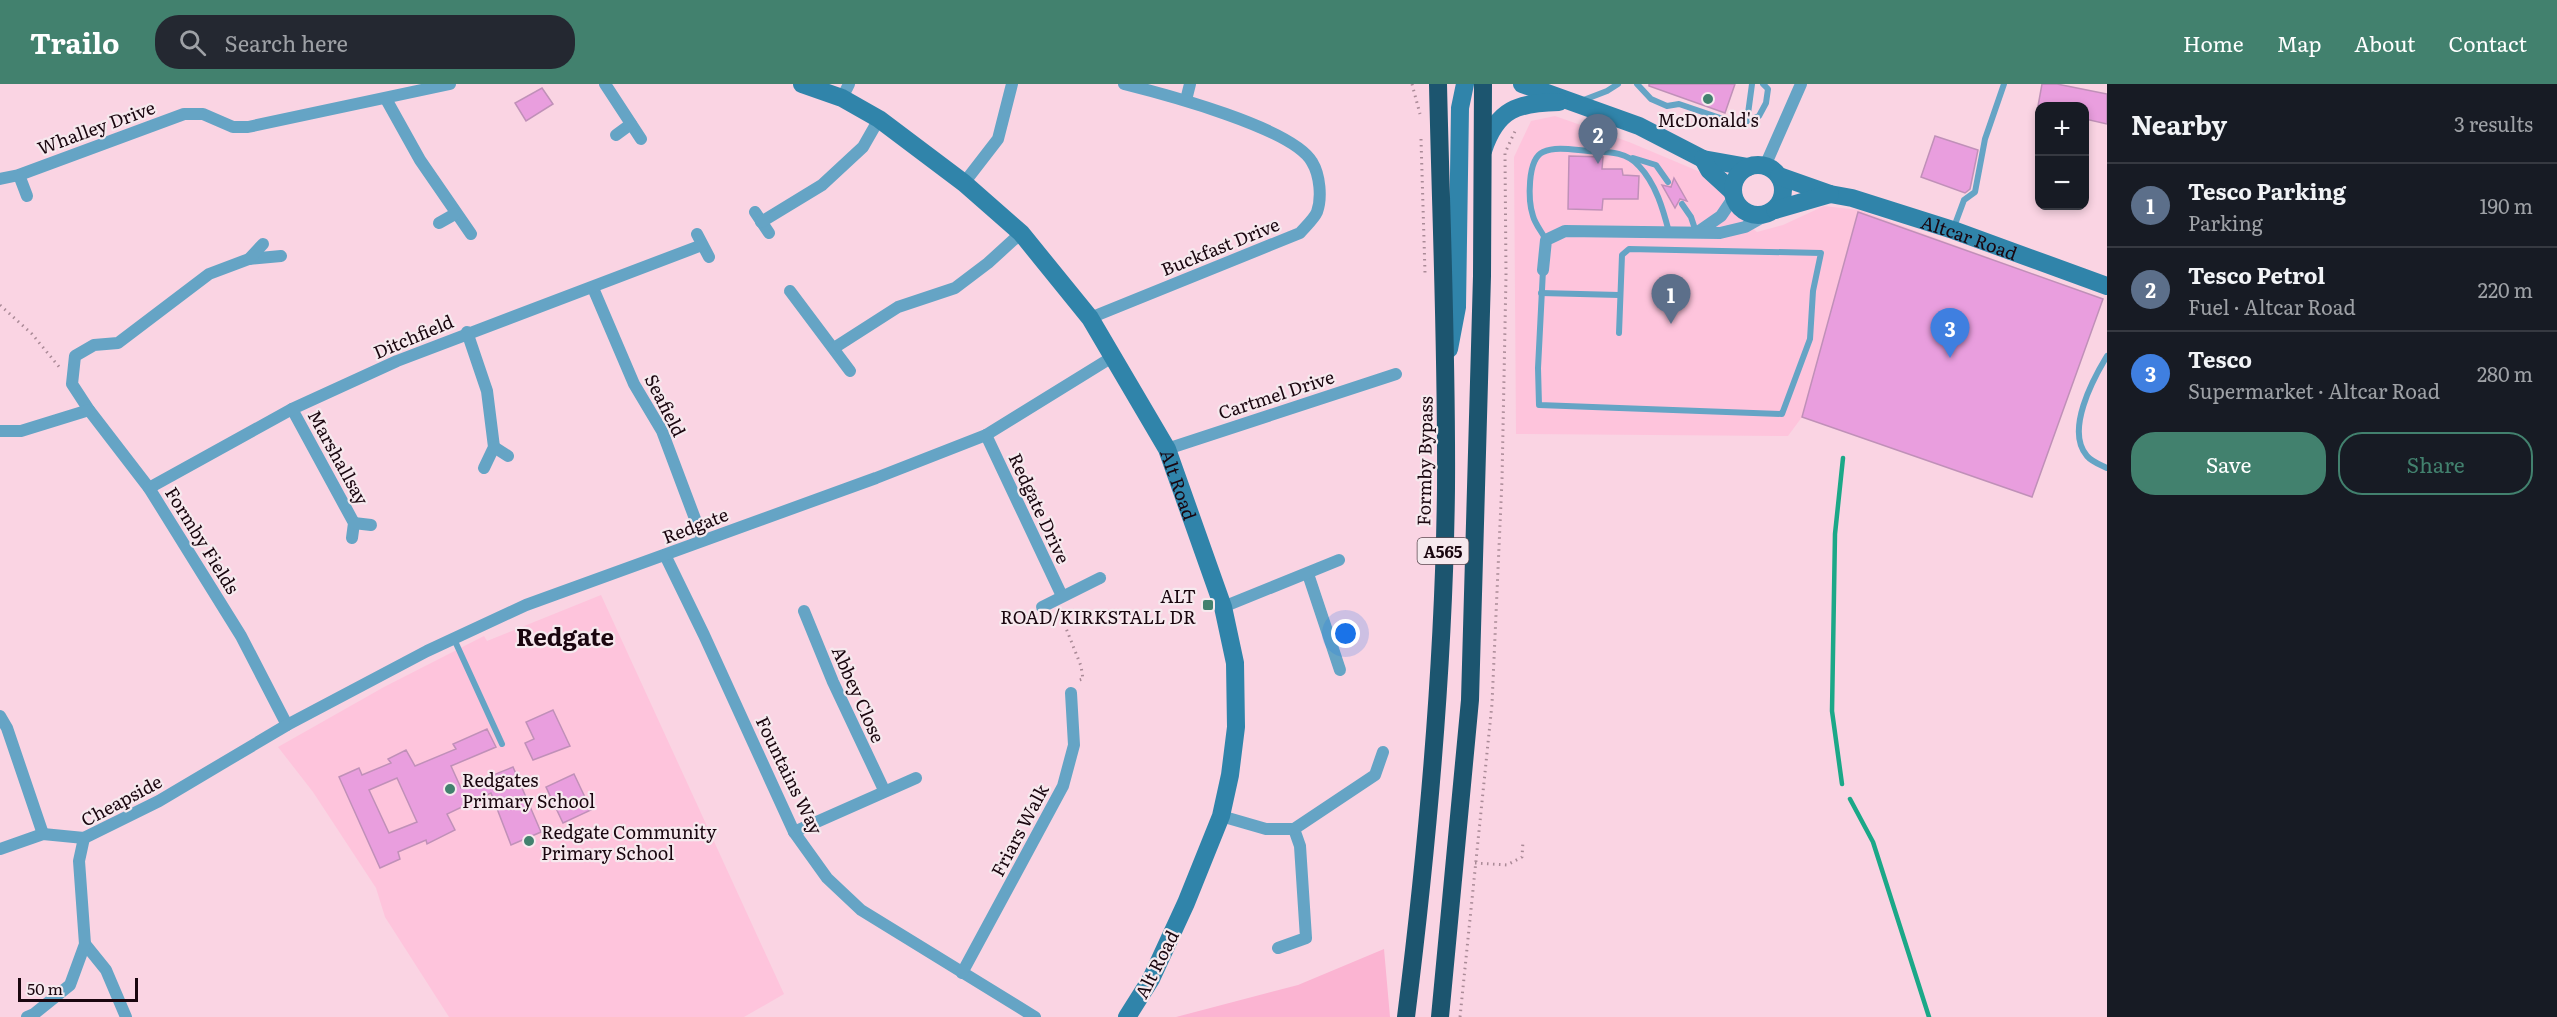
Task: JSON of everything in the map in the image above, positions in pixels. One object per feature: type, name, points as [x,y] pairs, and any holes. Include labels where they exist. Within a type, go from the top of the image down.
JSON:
[{"type":"highway","name":"Formby Bypass","points":[[1406,1017],[1420,895],[1435,714],[1446,490],[1438,84]]},
{"type":"highway","name":"A565","points":[[1440,1017],[1470,700],[1478,452],[1483,84]]},
{"type":"main road","name":"Alt Road","points":[[802,84],[845,91],[879,120],[964,183],[1021,233],[1090,318],[1167,450],[1223,607],[1235,663],[1236,727],[1230,775],[1221,816],[1186,903],[1150,979],[1127,1017]]},
{"type":"main road","points":[[1445,372],[1457,307],[1460,108],[1465,84]]},
{"type":"main road","name":"Altcar Road","points":[[1522,84],[1639,126],[1703,159],[1764,169],[1830,194],[1852,198],[1953,230],[2107,286]]},
{"type":"main road","points":[[1483,151],[1496,124],[1514,108],[1529,103],[1574,103]]},
{"type":"main road","name":"Altcar Road","points":[[1703,159],[1709,170],[1733,195]]},
{"type":"main road","points":[[1764,169],[1784,190],[1783,198],[1771,212],[1751,215],[1743,211],[1733,195],[1737,177],[1764,169]]},
{"type":"main road","name":"Altcar Road","points":[[1771,212],[1830,194]]},
{"type":"street","name":"Whalley Drive","points":[[0,179],[19,175],[184,114],[203,114],[233,127],[248,127],[450,84]]},
{"type":"street","points":[[605,84],[641,138]]},
{"type":"street","points":[[964,183],[998,139],[1012,84]]},
{"type":"street","name":"Buckfast Drive","points":[[1090,318],[1300,233],[1317,212],[1319,184],[1312,162],[1288,140],[1186,100],[1124,84]]},
{"type":"street","points":[[1186,100],[1190,84]]},
{"type":"street","points":[[1764,169],[1801,84]]},
{"type":"street","points":[[386,99],[420,160],[455,214],[471,234]]},
{"type":"street","points":[[769,233],[758,217],[822,185],[863,147],[879,120]]},
{"type":"street","points":[[616,135],[631,124]]},
{"type":"street","points":[[19,175],[27,196]]},
{"type":"street","points":[[1697,232],[1721,216],[1733,195]]},
{"type":"street","points":[[1543,270],[1546,240],[1565,231],[1720,233],[1737,230],[1771,212]]},
{"type":"street","points":[[439,223],[455,214]]},
{"type":"street","points":[[834,348],[898,307],[954,288],[988,263],[1021,233]]},
{"type":"street","name":"Ditchfield","points":[[149,488],[292,409],[467,332],[593,288],[699,239],[709,257]]},
{"type":"street","points":[[249,259],[263,244]]},
{"type":"street","points":[[72,384],[75,356],[94,345],[118,343],[209,274],[249,259],[281,256]]},
{"type":"street","name":"Seafield","points":[[593,288],[634,384],[662,431],[703,540]]},
{"type":"street","points":[[790,291],[850,371]]},
{"type":"street","points":[[467,332],[487,390],[494,447],[484,468]]},
{"type":"street","name":"Redgate","points":[[287,725],[454,639],[526,605],[876,478],[986,435],[1114,356]]},
{"type":"street","name":"Cartmel Drive","points":[[1167,450],[1396,374]]},
{"type":"street","name":"Formby Fields","points":[[72,384],[89,410],[149,488],[241,636],[287,725]]},
{"type":"street","name":"Marshallsay","points":[[292,409],[354,523],[352,538]]},
{"type":"street","points":[[0,431],[21,431],[89,410]]},
{"type":"street","name":"Redgate Drive","points":[[986,435],[1058,598]]},
{"type":"street","points":[[494,447],[508,456]]},
{"type":"street","name":"Marshallsay","points":[[354,523],[371,525]]},
{"type":"street","name":"Fountains Way","points":[[665,555],[794,832],[827,878],[861,910],[1035,1017]]},
{"type":"street","points":[[1223,607],[1339,560]]},
{"type":"street","points":[[1308,574],[1340,670]]},
{"type":"street","points":[[1042,607],[1100,578]]},
{"type":"street","name":"Abbey Close","points":[[804,611],[832,682],[884,790]]},
{"type":"street","name":"Friars Walk","points":[[962,973],[1063,786],[1074,745],[1071,693]]},
{"type":"street","points":[[0,716],[7,728],[43,834]]},
{"type":"street","name":"Cheapside","points":[[27,1017],[70,985],[85,944],[79,861],[84,838],[159,801],[287,725]]},
{"type":"street","points":[[1221,816],[1266,829],[1294,829],[1375,775],[1383,752]]},
{"type":"street","points":[[794,832],[884,790],[916,778]]},
{"type":"street","points":[[1278,948],[1306,938],[1300,846],[1294,829]]},
{"type":"street","points":[[0,849],[43,834],[84,838]]},
{"type":"street","points":[[85,944],[106,970],[126,1017]]},
{"type":"lane","points":[[1574,103],[1607,91],[1618,84]]},
{"type":"lane","points":[[1637,84],[1651,99],[1668,106],[1679,104],[1732,122],[1747,121],[1759,116],[1766,103],[1768,89],[1763,84]]},
{"type":"lane","points":[[1747,121],[1752,84]]},
{"type":"lane","points":[[1953,230],[1964,200],[1975,192],[1984,139],[2004,84]]},
{"type":"lane","points":[[1546,240],[1533,217],[1530,203],[1531,164],[1540,153],[1553,149],[1626,155],[1656,165],[1668,182]]},
{"type":"lane","points":[[1626,155],[1639,165],[1648,178],[1662,206],[1669,232]]},
{"type":"lane","points":[[1682,204],[1697,232]]},
{"type":"lane","points":[[1543,270],[1539,405],[1782,414],[1810,339],[1813,291],[1821,253],[1629,249],[1622,255],[1619,333]]},
{"type":"lane","points":[[1541,293],[1619,295]]},
{"type":"lane","points":[[2107,356],[2089,390],[2079,430],[2083,450],[2088,458],[2107,468]]},
{"type":"lane","points":[[454,639],[502,744]]},
{"type":"path","points":[[1412,84],[1421,116]]},
{"type":"path","points":[[1460,1017],[1492,704],[1502,480],[1506,275],[1505,153],[1516,127]]},
{"type":"path","points":[[1421,137],[1425,283]]},
{"type":"path","points":[[0,305],[32,334],[72,384]]},
{"type":"path","points":[[1058,598],[1081,666],[1083,679],[1068,683],[1071,693]]},
{"type":"path","points":[[1455,861],[1507,865],[1522,857],[1523,841]]},
{"type":"shaded area","points":[[1555,116],[1629,142],[1698,171],[1725,188],[1725,206],[1757,232],[1783,225],[1824,206],[1859,210],[2103,299],[2032,497],[1802,417],[1788,436],[1516,434],[1514,157],[1531,121]]},
{"type":"shaded area","name":"Redgate Community Primary School","points":[[601,595],[784,994],[744,1017],[449,1017],[385,917],[376,888],[313,792],[278,747],[384,687],[484,636],[487,641]]},
{"type":"shaded area","points":[[1384,949],[1390,1017],[1176,1017],[1298,985]]},
{"type":"building","name":"McDonald's","points":[[1649,84],[1735,84],[1725,113],[1649,86]]},
{"type":"building","points":[[2042,84],[2057,84],[2107,94],[2107,124],[2089,120],[2089,102],[2039,102]]},
{"type":"building","points":[[542,88],[553,104],[526,121],[515,103]]},
{"type":"building","points":[[1935,136],[1978,150],[1970,189],[1965,193],[1921,177]]},
{"type":"building","points":[[1569,156],[1603,157],[1602,169],[1622,169],[1623,175],[1639,176],[1638,199],[1603,199],[1602,210],[1568,209]]},
{"type":"building","points":[[1674,178],[1687,201],[1680,199],[1675,208],[1662,185],[1671,187]]},
{"type":"building","points":[[1858,212],[2103,299],[2032,497],[1802,417]]},
{"type":"building","points":[[553,710],[570,746],[533,760],[525,743],[534,739],[526,722]]},
{"type":"building","name":"Redgates Primary School","points":[[487,729],[496,747],[451,766],[461,788],[513,767],[541,832],[511,845],[491,793],[447,814],[455,830],[427,844],[426,840],[398,852],[400,859],[380,868],[339,777],[359,768],[362,775],[391,763],[388,759],[406,750],[415,766],[456,749],[453,744]],"holes":[[[397,778],[417,822],[389,833],[369,790]]]},
{"type":"building","points":[[574,774],[591,810],[563,823],[546,787]]},
{"type":"waterway","points":[[1842,784],[1832,711],[1835,534],[1843,458]]},
{"type":"waterway","points":[[1850,799],[1873,842],[1929,1017]]},
{"type":"place","name":"McDonald's","points":[[1708,99]]},
{"type":"place","name":"Tesco Petrol","points":[[1598,164]]},
{"type":"place","name":"Tesco Parking","points":[[1671,324]]},
{"type":"place","name":"Tesco","points":[[1950,358]]},
{"type":"place","name":"ALT ROAD/KIRKSTALL DR","points":[[1208,605]]},
{"type":"place","name":"Redgates Primary School","points":[[450,789]]},
{"type":"place","name":"Redgate Community Primary School","points":[[529,841]]},
{"type":"district","name":"Redgate","points":[[565,635]]}]
